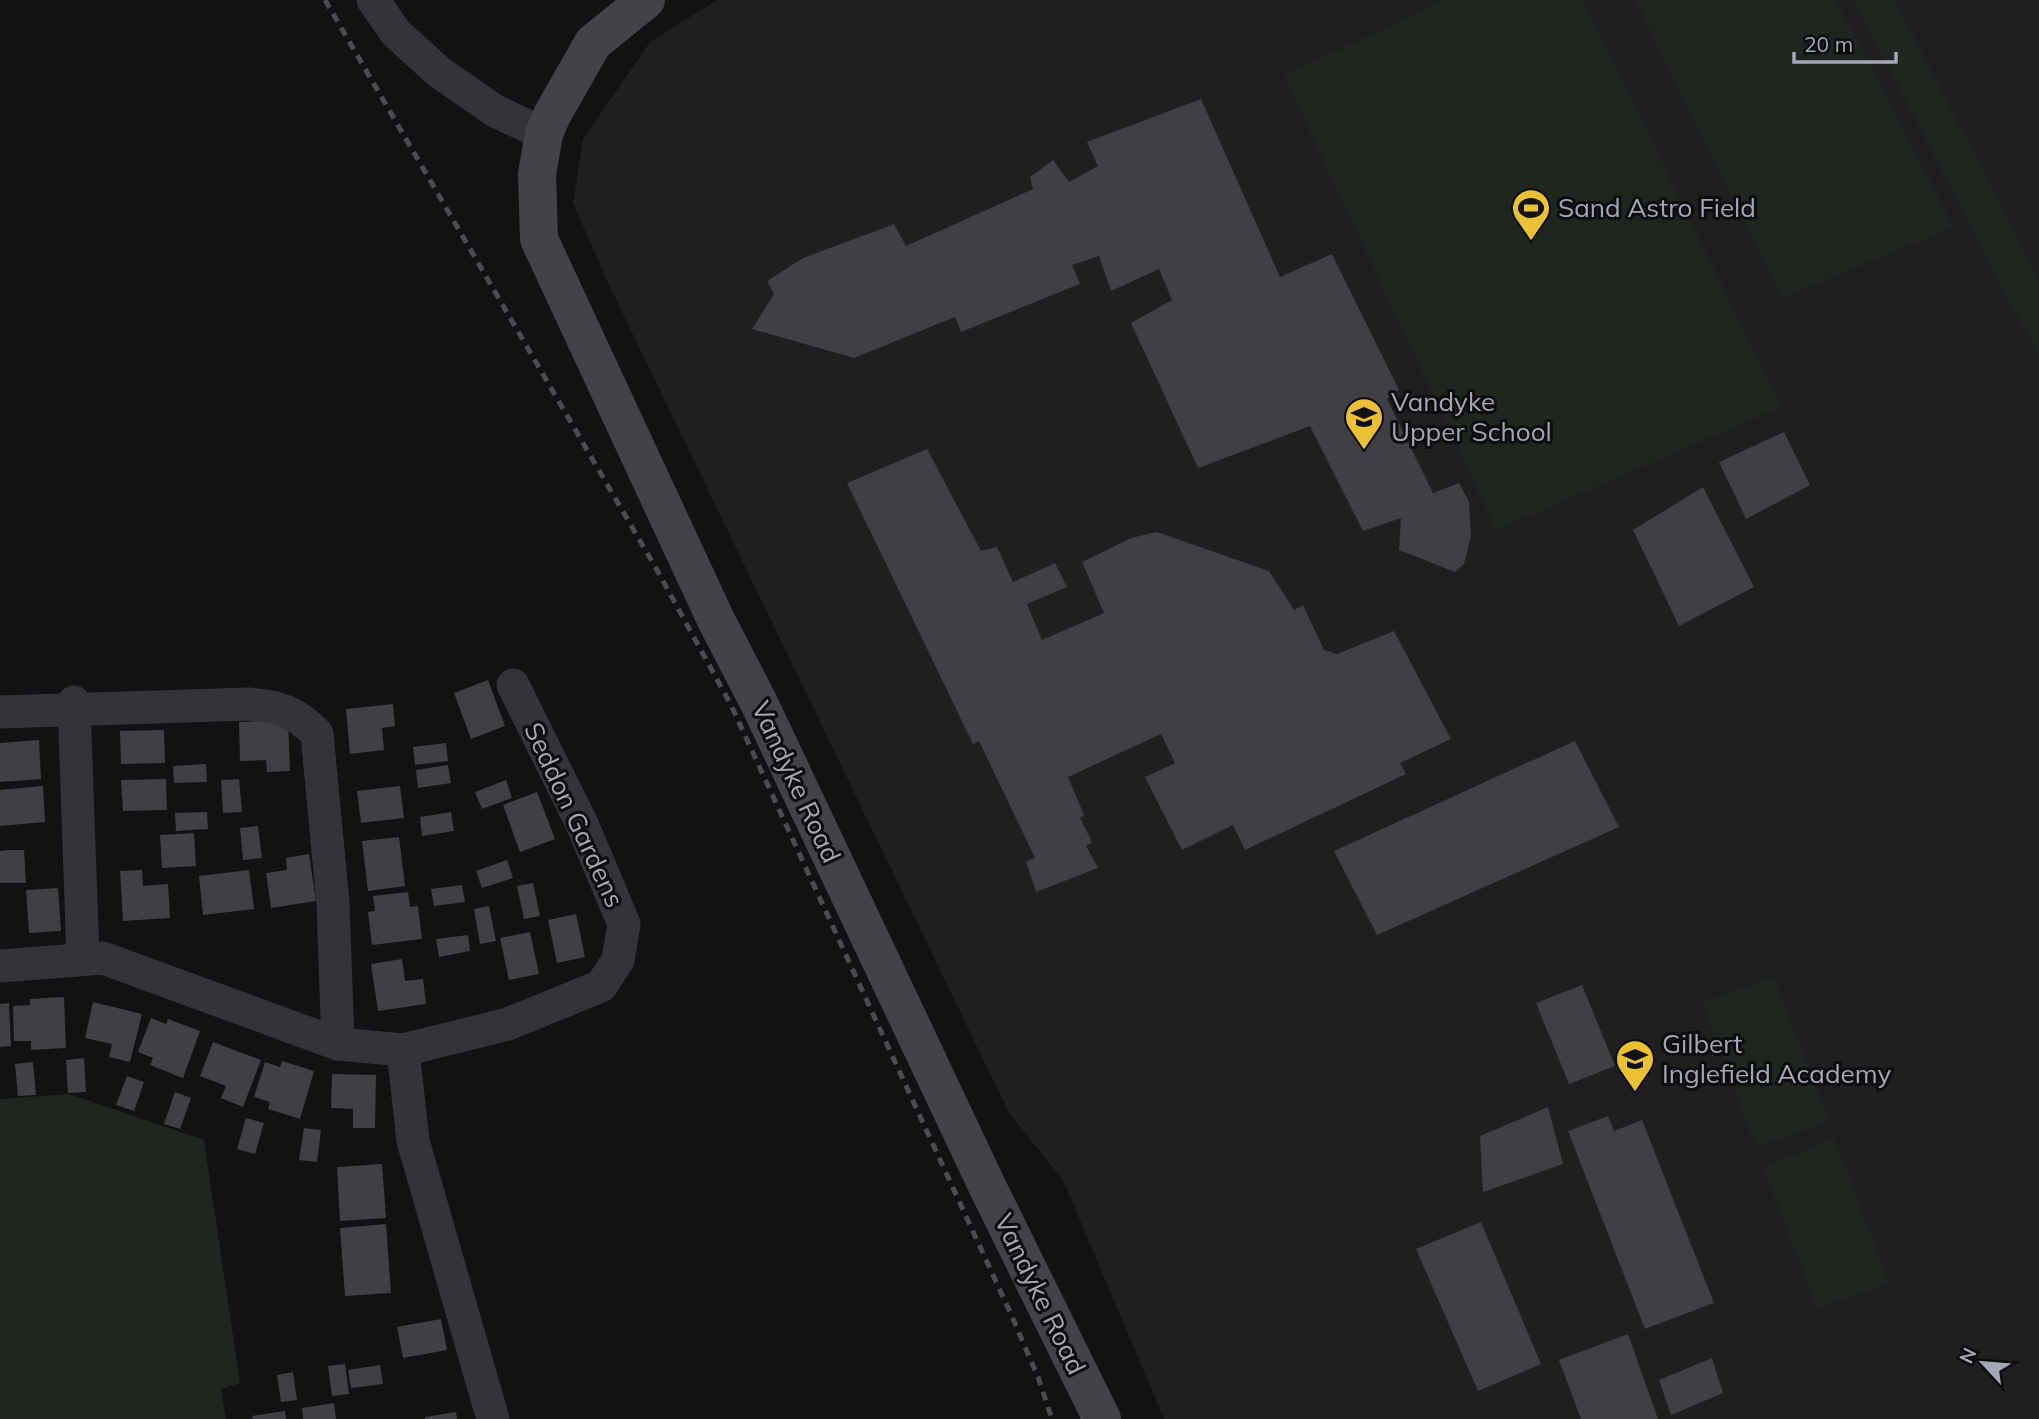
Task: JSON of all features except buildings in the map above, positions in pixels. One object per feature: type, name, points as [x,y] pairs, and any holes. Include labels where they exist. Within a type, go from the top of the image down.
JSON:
[{"type":"street","points":[[373,0],[396,33],[439,72],[495,111],[544,134]]},
{"type":"street","name":"Vandyke Road","points":[[646,0],[593,43],[566,86],[544,134],[537,173],[539,239],[716,620],[759,702],[989,1190],[1102,1419]]},
{"type":"street","name":"Seddon Gardens","points":[[0,967],[103,958],[338,1044],[403,1050],[508,1024],[601,986],[618,960],[624,925],[582,824],[513,685]]},
{"type":"street","points":[[0,712],[74,706],[248,704],[272,705],[303,719],[317,734],[333,903],[338,1044]]},
{"type":"street","points":[[74,706],[83,959]]},
{"type":"street","points":[[403,1050],[413,1141],[494,1419]]},
{"type":"shaded area","name":"Vandyke Upper School","points":[[717,0],[2039,0],[2039,1419],[1164,1419],[1063,1180],[1009,1113],[607,281],[573,203],[583,139],[650,42]]},
{"type":"shaded area","name":"Sand Astro Field","points":[[1443,0],[1583,0],[1782,407],[1496,530],[1284,76]]},
{"type":"shaded area","points":[[1635,0],[1836,0],[1954,227],[1782,298]]},
{"type":"shaded area","points":[[1854,0],[1895,0],[2039,279],[2039,354],[2014,311]]},
{"type":"shaded area","points":[[1774,977],[1829,1121],[1756,1147],[1702,1003]]},
{"type":"shaded area","points":[[69,1094],[204,1140],[240,1383],[221,1389],[226,1419],[0,1419],[0,1099]]},
{"type":"shaded area","points":[[1835,1139],[1889,1283],[1817,1309],[1763,1166]]},
{"type":"railway","points":[[325,0],[657,570],[731,705],[1010,1312],[1038,1377],[1052,1419]]},
{"type":"place","name":"Sand Astro Field","points":[[1531,242]]},
{"type":"place","name":"Vandyke Upper School","points":[[1364,451]]},
{"type":"place","name":"Gilbert Inglefield Academy","points":[[1635,1093]]}]
